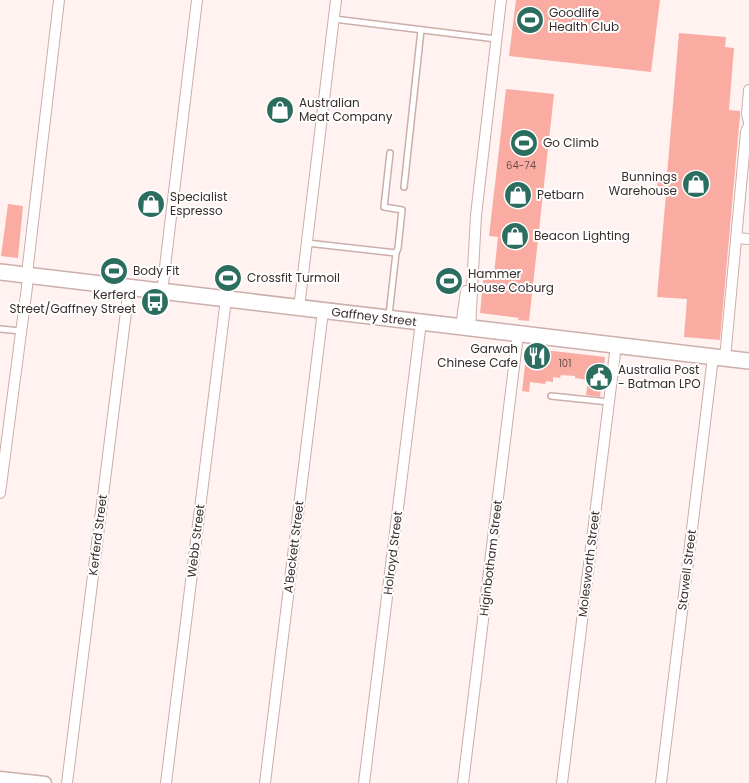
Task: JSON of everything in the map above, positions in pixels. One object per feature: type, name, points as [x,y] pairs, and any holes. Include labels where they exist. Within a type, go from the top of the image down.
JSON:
[{"type":"main road","name":"Gaffney Street","points":[[0,272],[749,361]]},
{"type":"street","points":[[0,493],[22,332],[59,0]]},
{"type":"street","points":[[162,292],[197,0]]},
{"type":"street","points":[[299,308],[336,0]]},
{"type":"street","points":[[466,328],[470,249],[476,216],[501,0]]},
{"type":"street","name":"Stawell Street","points":[[661,783],[736,238],[746,132],[749,124],[747,114],[749,90]]},
{"type":"street","points":[[736,238],[749,239]]},
{"type":"street","name":"Kerferd Street","points":[[67,783],[129,288]]},
{"type":"street","name":"Webb Street","points":[[166,783],[226,299]]},
{"type":"street","name":"A'Beckett Street","points":[[265,783],[323,311]]},
{"type":"street","name":"Holroyd Street","points":[[364,783],[421,322]]},
{"type":"street","name":"Higinbotham Street","points":[[464,783],[518,334]]},
{"type":"street","name":"Molesworth Street","points":[[562,783],[616,345]]},
{"type":"street","points":[[0,778],[45,783]]},
{"type":"lane","points":[[334,19],[496,39]]},
{"type":"lane","points":[[404,187],[421,30]]},
{"type":"lane","points":[[389,319],[402,210],[384,207],[390,153]]},
{"type":"lane","points":[[306,243],[396,254]]},
{"type":"lane","points":[[0,329],[22,332]]},
{"type":"lane","points":[[551,396],[609,402]]},
{"type":"building","points":[[516,0],[660,0],[651,72],[509,56]]},
{"type":"building","name":"Bunnings Warehouse","points":[[679,33],[726,37],[725,47],[734,48],[729,110],[740,111],[740,115],[720,340],[684,337],[687,299],[657,297],[666,194],[657,193],[658,175],[667,175]]},
{"type":"building","points":[[506,89],[554,94],[529,321],[480,313],[484,273],[494,274],[498,237],[489,236]]},
{"type":"building","points":[[8,204],[23,206],[18,258],[1,256]]},
{"type":"building","points":[[527,348],[605,357],[600,397],[586,395],[588,380],[575,378],[575,376],[561,375],[560,378],[553,377],[553,382],[546,381],[545,384],[530,382],[529,392],[522,391]]},
{"type":"place","name":"Goodlife Health Club","points":[[530,20]]},
{"type":"place","name":"Australian Meat Company","points":[[280,110]]},
{"type":"place","name":"Go Climb","points":[[524,143]]},
{"type":"place","name":"Bunnings Warehouse","points":[[696,184]]},
{"type":"place","name":"Petbarn","points":[[518,195]]},
{"type":"place","name":"Specialist Espresso","points":[[151,204]]},
{"type":"place","name":"Beacon Lighting","points":[[515,236]]},
{"type":"place","name":"Body Fit","points":[[114,271]]},
{"type":"place","name":"Crossfit Turmoil","points":[[228,278]]},
{"type":"place","name":"Hammer House Coburg","points":[[449,281]]},
{"type":"place","name":"Kerferd Street/Gaffney Street","points":[[155,302]]},
{"type":"place","name":"Garwah Chinese Cafe","points":[[537,356]]},
{"type":"place","name":"Australia Post - Batman LPO","points":[[599,377]]}]
